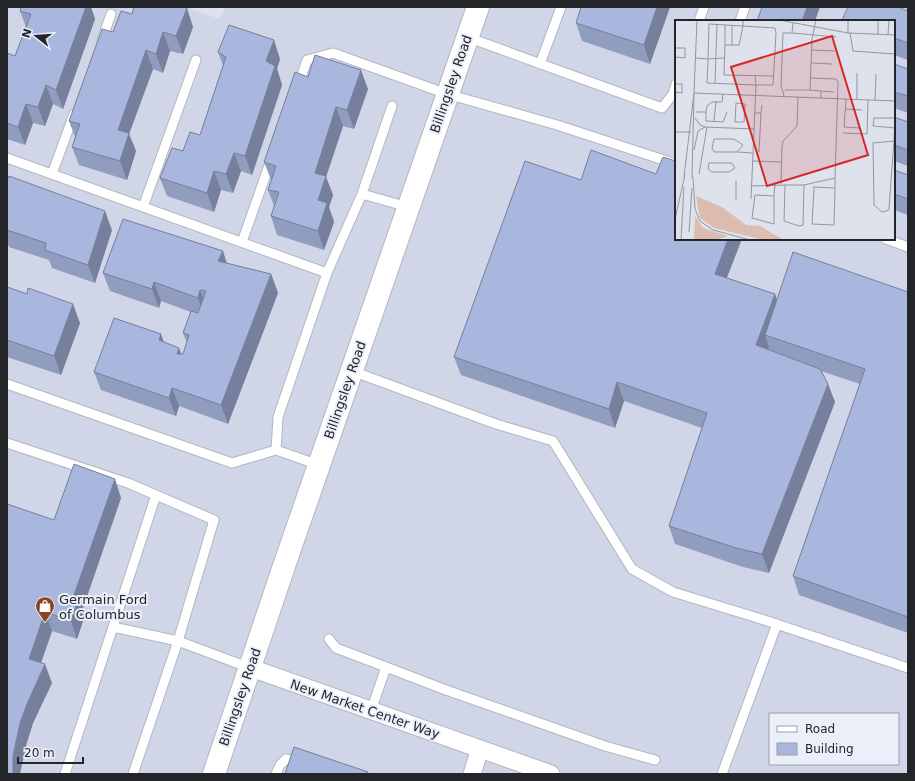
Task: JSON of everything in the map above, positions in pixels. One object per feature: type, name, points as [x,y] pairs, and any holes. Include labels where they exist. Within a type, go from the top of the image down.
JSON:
[{"type":"street","name":"Billingsley Road","points":[[214,774],[284,566],[478,7]]},
{"type":"street","name":"New Market Center Way","points":[[250,668],[551,774]]},
{"type":"street","points":[[472,774],[480,749]]},
{"type":"lane","points":[[540,64],[561,7]]},
{"type":"lane","points":[[699,20],[704,7]]},
{"type":"lane","points":[[740,20],[745,7]]},
{"type":"lane","points":[[98,50],[111,14]]},
{"type":"lane","points":[[467,37],[662,108],[672,94],[675,86]]},
{"type":"lane","points":[[294,97],[307,60],[333,54],[447,94],[557,124],[675,164]]},
{"type":"lane","points":[[143,207],[196,60]]},
{"type":"lane","points":[[276,450],[278,418],[327,272],[362,194],[392,106]]},
{"type":"lane","points":[[52,174],[76,109]]},
{"type":"lane","points":[[242,242],[273,155]]},
{"type":"lane","points":[[7,158],[327,272]]},
{"type":"lane","points":[[362,194],[408,207]]},
{"type":"lane","points":[[889,240],[908,247]]},
{"type":"lane","points":[[352,371],[496,424],[553,441],[632,569],[673,592],[777,624],[908,668]]},
{"type":"lane","points":[[7,384],[232,463],[276,450],[319,465]]},
{"type":"lane","points":[[7,443],[128,483],[214,520],[178,641],[133,774]]},
{"type":"lane","points":[[65,774],[156,495]]},
{"type":"lane","points":[[722,774],[777,624]]},
{"type":"lane","points":[[113,627],[178,641],[250,668]]},
{"type":"lane","points":[[329,639],[336,648],[446,690],[605,746],[655,760]]},
{"type":"lane","points":[[371,711],[386,667]]},
{"type":"lane","points":[[276,774],[280,765],[286,759],[297,760],[310,765]]},
{"type":"shaded area","points":[[7,7],[185,7],[220,19],[225,7],[908,7],[908,774],[7,774]]},
{"type":"building","points":[[21,7],[86,7],[56,90],[46,85],[38,107],[26,104],[18,127],[7,123],[7,53],[15,56],[31,14],[20,11]]},
{"type":"building","points":[[134,7],[187,8],[176,36],[163,32],[156,54],[146,50],[118,130],[129,133],[120,161],[72,147],[80,124],[69,121],[102,29],[113,32],[121,11],[132,14]]},
{"type":"building","points":[[581,7],[657,7],[644,45],[576,23]]},
{"type":"building","points":[[762,7],[807,7],[802,20],[757,20]]},
{"type":"building","points":[[848,7],[898,7],[908,11],[908,43],[895,38],[895,20],[842,20]]},
{"type":"building","points":[[229,25],[274,40],[266,61],[275,66],[245,156],[234,153],[226,174],[214,171],[207,193],[160,178],[172,148],[183,151],[190,132],[200,135],[226,57],[218,52]]},
{"type":"building","points":[[315,55],[361,70],[347,110],[336,107],[315,173],[326,176],[318,200],[327,203],[318,231],[271,216],[279,192],[268,190],[276,166],[264,162],[295,72],[308,77]]},
{"type":"building","points":[[895,64],[908,69],[908,96],[895,92]]},
{"type":"building","points":[[895,117],[908,122],[908,150],[895,145]]},
{"type":"building","points":[[591,150],[656,174],[663,157],[675,161],[675,240],[728,240],[715,274],[775,294],[756,345],[820,369],[828,384],[762,554],[736,548],[669,526],[707,413],[617,382],[609,409],[454,357],[525,161],[581,180]]},
{"type":"building","points":[[895,170],[908,175],[908,199],[895,194]]},
{"type":"building","points":[[9,176],[105,211],[88,265],[45,250],[46,243],[7,230],[7,180]]},
{"type":"building","points":[[123,219],[223,251],[218,261],[271,274],[221,405],[172,388],[169,398],[94,372],[114,318],[161,334],[159,340],[179,348],[177,354],[183,354],[189,335],[183,333],[191,311],[198,313],[206,291],[200,290],[198,298],[154,282],[152,289],[103,273]]},
{"type":"building","points":[[793,252],[908,292],[908,617],[793,576],[865,369],[765,335]]},
{"type":"building","points":[[7,287],[27,294],[28,288],[73,304],[54,356],[7,340]]},
{"type":"building","name":"Germain Ford of Columbus","points":[[74,464],[115,479],[74,595],[79,597],[71,621],[45,612],[29,659],[45,664],[20,723],[13,756],[13,774],[7,774],[7,504],[54,520]]},
{"type":"building","points":[[294,747],[368,772],[367,774],[285,774]]},
{"type":"place","name":"Germain Ford of Columbus","points":[[45,623]]}]
